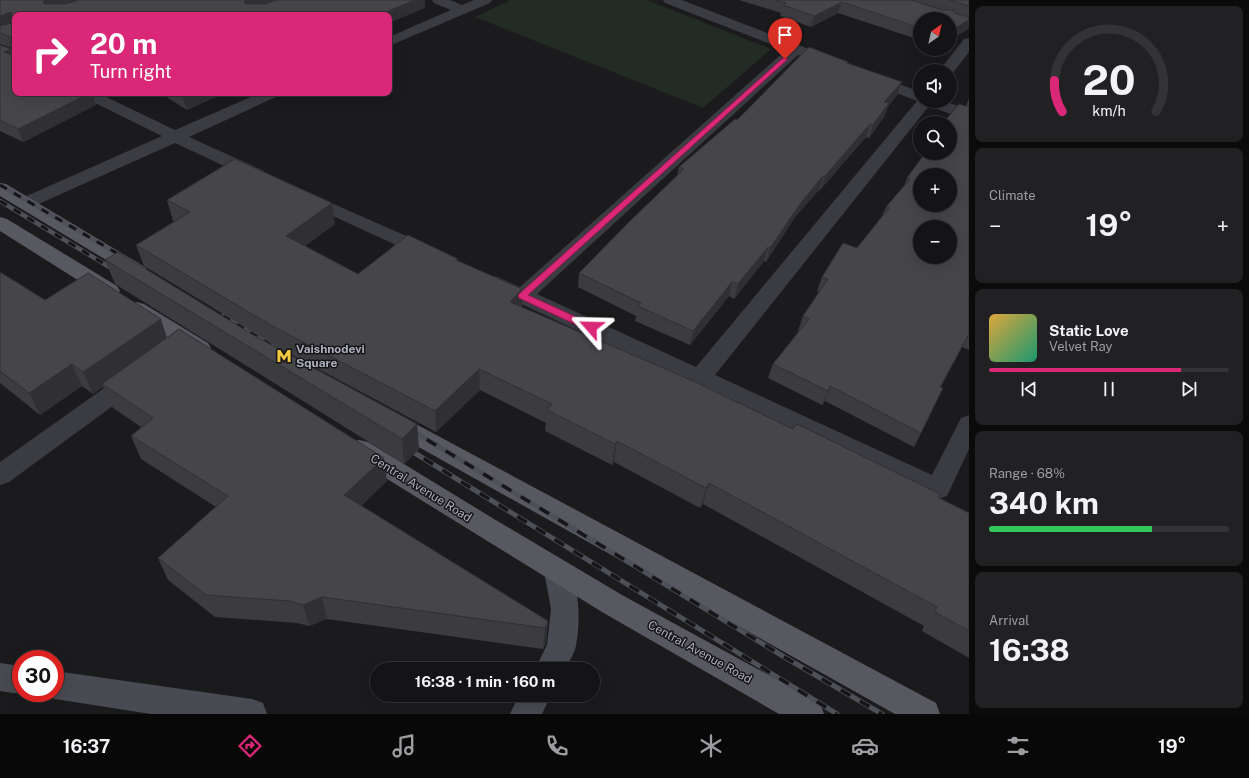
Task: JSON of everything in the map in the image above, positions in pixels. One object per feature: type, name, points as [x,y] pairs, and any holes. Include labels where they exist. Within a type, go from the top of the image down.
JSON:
[{"type":"main road","points":[[0,188],[156,283]]},
{"type":"main road","points":[[0,222],[178,346],[220,361]]},
{"type":"main road","points":[[374,411],[925,714]]},
{"type":"main road","name":"Central Avenue Road","points":[[338,436],[430,494],[558,571],[699,653],[809,714]]},
{"type":"main road","points":[[554,662],[561,647],[565,609],[558,571]]},
{"type":"main road","points":[[0,677],[12,679]]},
{"type":"main road","points":[[64,685],[252,714]]},
{"type":"main road","points":[[525,714],[532,702]]},
{"type":"street","points":[[438,0],[462,10]]},
{"type":"street","points":[[392,41],[485,0]]},
{"type":"street","points":[[670,0],[818,58]]},
{"type":"street","points":[[953,64],[969,42]]},
{"type":"street","points":[[522,296],[796,49]]},
{"type":"street","points":[[855,72],[913,94]]},
{"type":"street","points":[[92,96],[174,136],[443,259]]},
{"type":"street","points":[[26,203],[266,96]]},
{"type":"street","points":[[700,378],[919,108]]},
{"type":"street","points":[[948,108],[969,116]]},
{"type":"street","points":[[479,276],[938,489],[969,424]]},
{"type":"street","points":[[0,475],[151,366]]},
{"type":"shaded area","points":[[511,0],[647,0],[771,49],[703,108],[475,17]]},
{"type":"building","points":[[0,0],[45,0],[43,3],[45,4],[65,4],[79,0],[246,0],[244,2],[246,4],[265,4],[277,0],[415,0],[386,12],[12,12],[12,23],[11,12],[0,16]]},
{"type":"building","points":[[776,0],[911,0],[943,10],[953,10],[954,12],[913,12],[913,26],[842,2],[814,16],[783,5],[786,3]]},
{"type":"building","points":[[949,0],[969,0],[969,6]]},
{"type":"building","points":[[957,14],[969,17],[969,20],[957,27]]},
{"type":"building","points":[[12,23],[12,49],[4,52],[12,56],[12,96],[84,96],[18,129],[0,120],[0,45],[11,49],[11,37],[0,33],[0,26]]},
{"type":"building","points":[[809,47],[848,62],[847,63],[902,82],[884,102],[889,103],[873,125],[870,124],[825,176],[823,176],[800,204],[770,248],[768,247],[738,284],[732,282],[693,331],[638,306],[641,303],[579,273],[684,169],[679,167],[735,119],[737,120]]},
{"type":"building","points":[[959,104],[969,107],[969,334],[940,387],[943,388],[921,433],[830,386],[828,391],[773,364],[809,319],[803,316],[828,279],[822,277],[843,243],[857,248],[889,208],[886,207],[910,179],[907,178],[913,170],[913,212],[957,212],[957,168],[914,168],[920,160],[957,160],[957,116],[949,116]]},
{"type":"building","points":[[235,159],[332,203],[286,236],[358,274],[408,235],[458,259],[456,260],[522,289],[510,302],[691,380],[793,429],[797,424],[940,494],[939,498],[969,513],[969,631],[935,612],[937,607],[709,483],[706,488],[617,441],[615,444],[547,410],[552,404],[479,369],[435,411],[274,327],[136,245],[190,212],[167,200]]},
{"type":"building","points":[[118,252],[255,336],[417,424],[402,439],[105,260]]},
{"type":"building","points":[[0,272],[45,300],[88,273],[161,319],[83,372],[72,364],[29,393],[0,371]]},
{"type":"building","points":[[179,329],[384,458],[344,495],[548,621],[545,628],[322,597],[303,605],[290,601],[206,595],[158,558],[228,496],[131,436],[153,418],[102,384]]},
{"type":"railway","points":[[0,185],[125,258]]},
{"type":"railway","points":[[0,201],[116,271]]},
{"type":"railway","points":[[223,316],[276,348]]},
{"type":"railway","points":[[408,428],[781,655],[882,714]]},
{"type":"railway","points":[[405,447],[837,714]]},
{"type":"place","name":"Vaishnodevi Square","points":[[284,356]]},
{"type":"route","points":[[591,327],[522,296],[785,59]]}]
